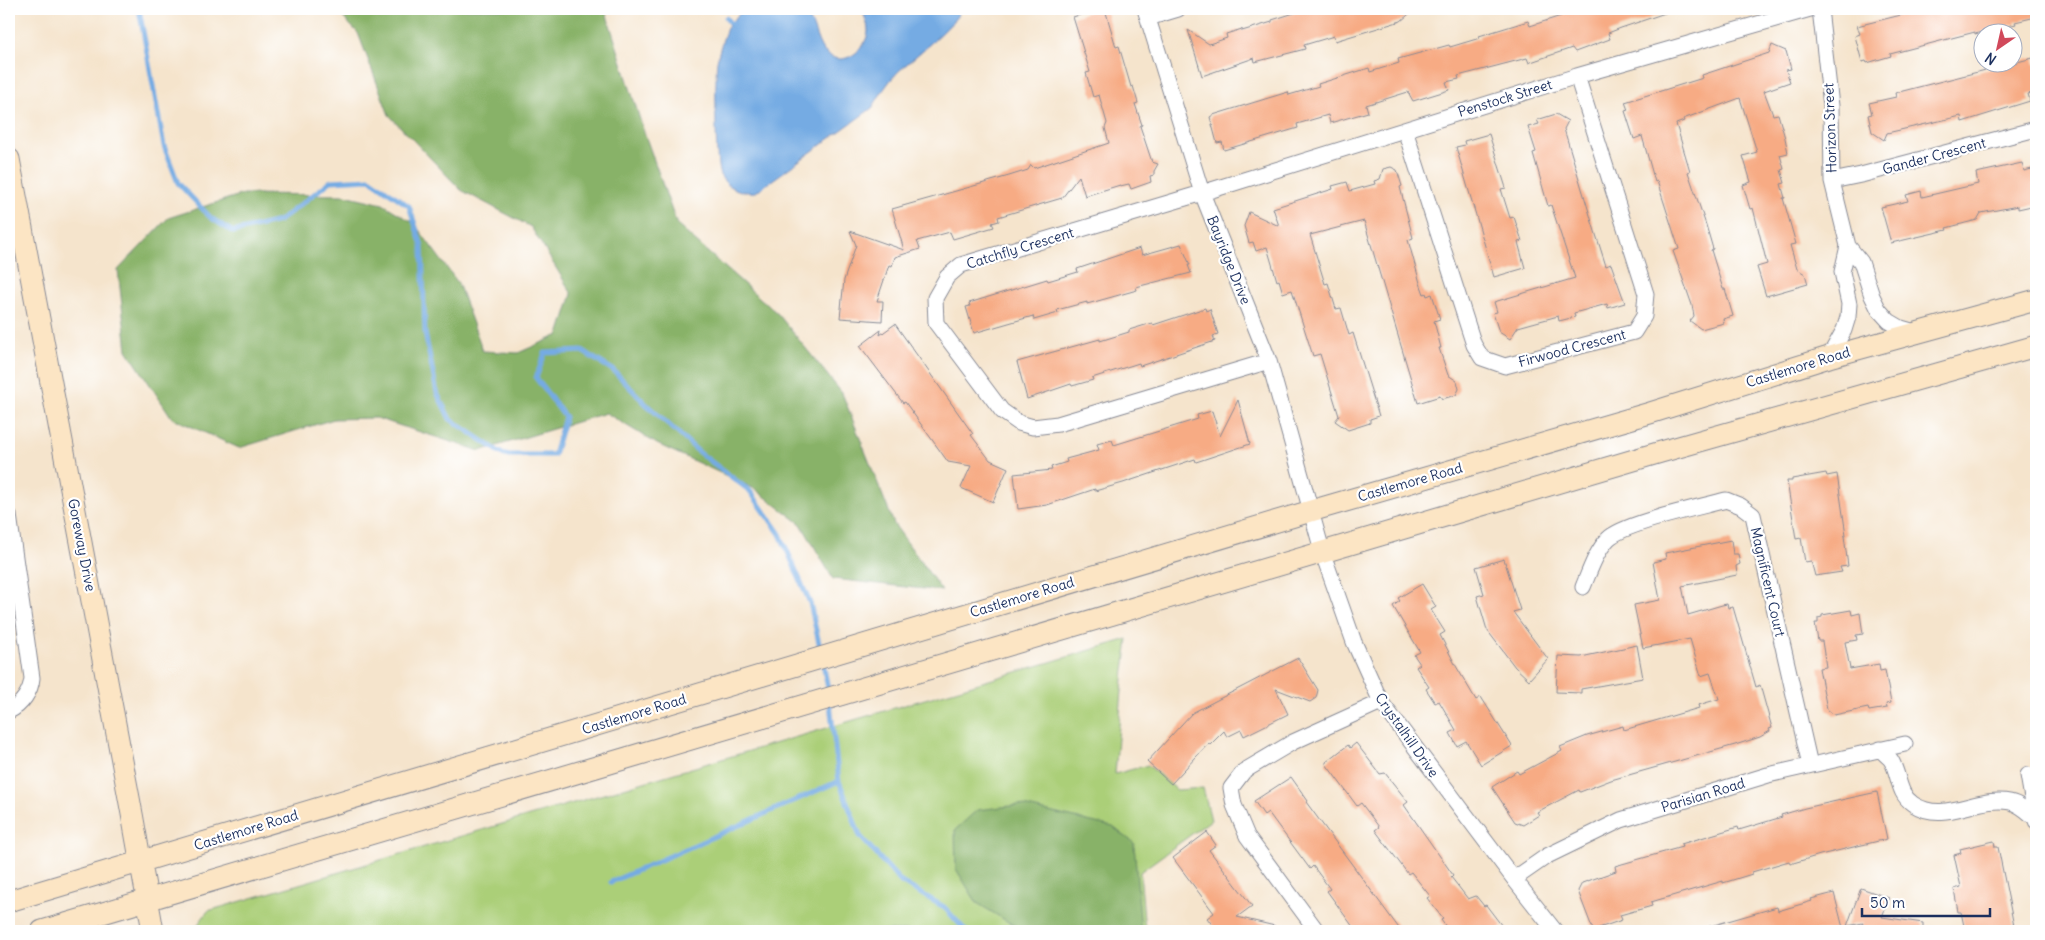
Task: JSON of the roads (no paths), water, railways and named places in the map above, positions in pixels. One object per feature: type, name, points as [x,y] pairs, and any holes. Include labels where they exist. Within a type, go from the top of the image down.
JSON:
[{"type":"main road","name":"Goreway Drive","points":[[9,159],[153,931]]},
{"type":"main road","name":"Castlemore Road","points":[[9,901],[1311,511],[1650,413],[1915,332],[2036,300]]},
{"type":"main road","points":[[42,931],[1323,554],[1661,452],[2036,346]]},
{"type":"street","points":[[1147,13],[1178,9]]},
{"type":"street","name":"Penstock Street","points":[[1202,193],[1577,76],[1810,9]]},
{"type":"street","name":"Horizon Street","points":[[1820,9],[1831,106],[1832,181],[1848,246],[1861,262],[1872,296],[1879,310],[1895,324],[1915,332]]},
{"type":"street","name":"Bayridge Drive","points":[[1147,13],[1202,193],[1269,361],[1305,484],[1311,511]]},
{"type":"street","name":"Firwood Crescent","points":[[1404,130],[1474,345],[1482,358],[1505,366],[1634,332],[1644,316],[1646,294],[1577,76]]},
{"type":"street","name":"Gander Crescent","points":[[1832,181],[2036,129]]},
{"type":"street","name":"Catchfly Crescent","points":[[1202,193],[961,265],[947,277],[936,298],[936,323],[1002,411],[1020,423],[1033,427],[1058,424],[1269,361]]},
{"type":"street","name":"Horizon Street","points":[[1828,358],[1844,330],[1848,318],[1849,304],[1842,272],[1848,246]]},
{"type":"street","name":"Magnificent Court","points":[[1583,586],[1598,552],[1609,538],[1625,528],[1726,500],[1741,506],[1753,515],[1810,765]]},
{"type":"street","name":"Crystalhill Drive","points":[[1311,511],[1323,554],[1354,642],[1381,702],[1555,931]]},
{"type":"street","points":[[9,514],[32,678],[27,694],[20,703],[9,711]]},
{"type":"street","points":[[1317,931],[1247,836],[1234,805],[1231,788],[1244,771],[1293,742],[1381,702]]},
{"type":"street","name":"Parisian Road","points":[[1514,879],[1547,856],[1622,820],[1768,775],[1905,744]]},
{"type":"street","points":[[1880,749],[1891,761],[1901,791],[1912,803],[1926,810],[1942,812],[2004,801],[2024,808],[2036,821]]},
{"type":"street","points":[[2028,775],[2036,821]]},
{"type":"water","points":[[745,9],[800,9],[812,24],[824,51],[832,57],[844,59],[856,53],[867,37],[867,22],[862,9],[961,9],[942,33],[893,77],[872,108],[756,192],[750,192],[735,189],[723,180],[718,168],[716,139],[716,70],[718,57],[728,25]]},
{"type":"waterway","points":[[139,9],[164,146],[178,183],[211,218],[233,232],[279,221],[331,181],[370,179],[409,206],[422,246],[425,333],[437,393],[450,419],[504,455],[554,455],[565,417],[536,378],[545,353],[582,351],[613,370],[646,404],[701,454],[750,491],[780,534],[810,603],[821,652]]},
{"type":"waterway","points":[[726,18],[734,28]]},
{"type":"waterway","points":[[823,663],[829,694]]},
{"type":"waterway","points":[[830,703],[839,781],[860,836],[901,882],[944,907],[966,931]]},
{"type":"waterway","points":[[611,882],[839,781]]},
{"type":"waterway","points":[[490,931],[494,928]]}]
